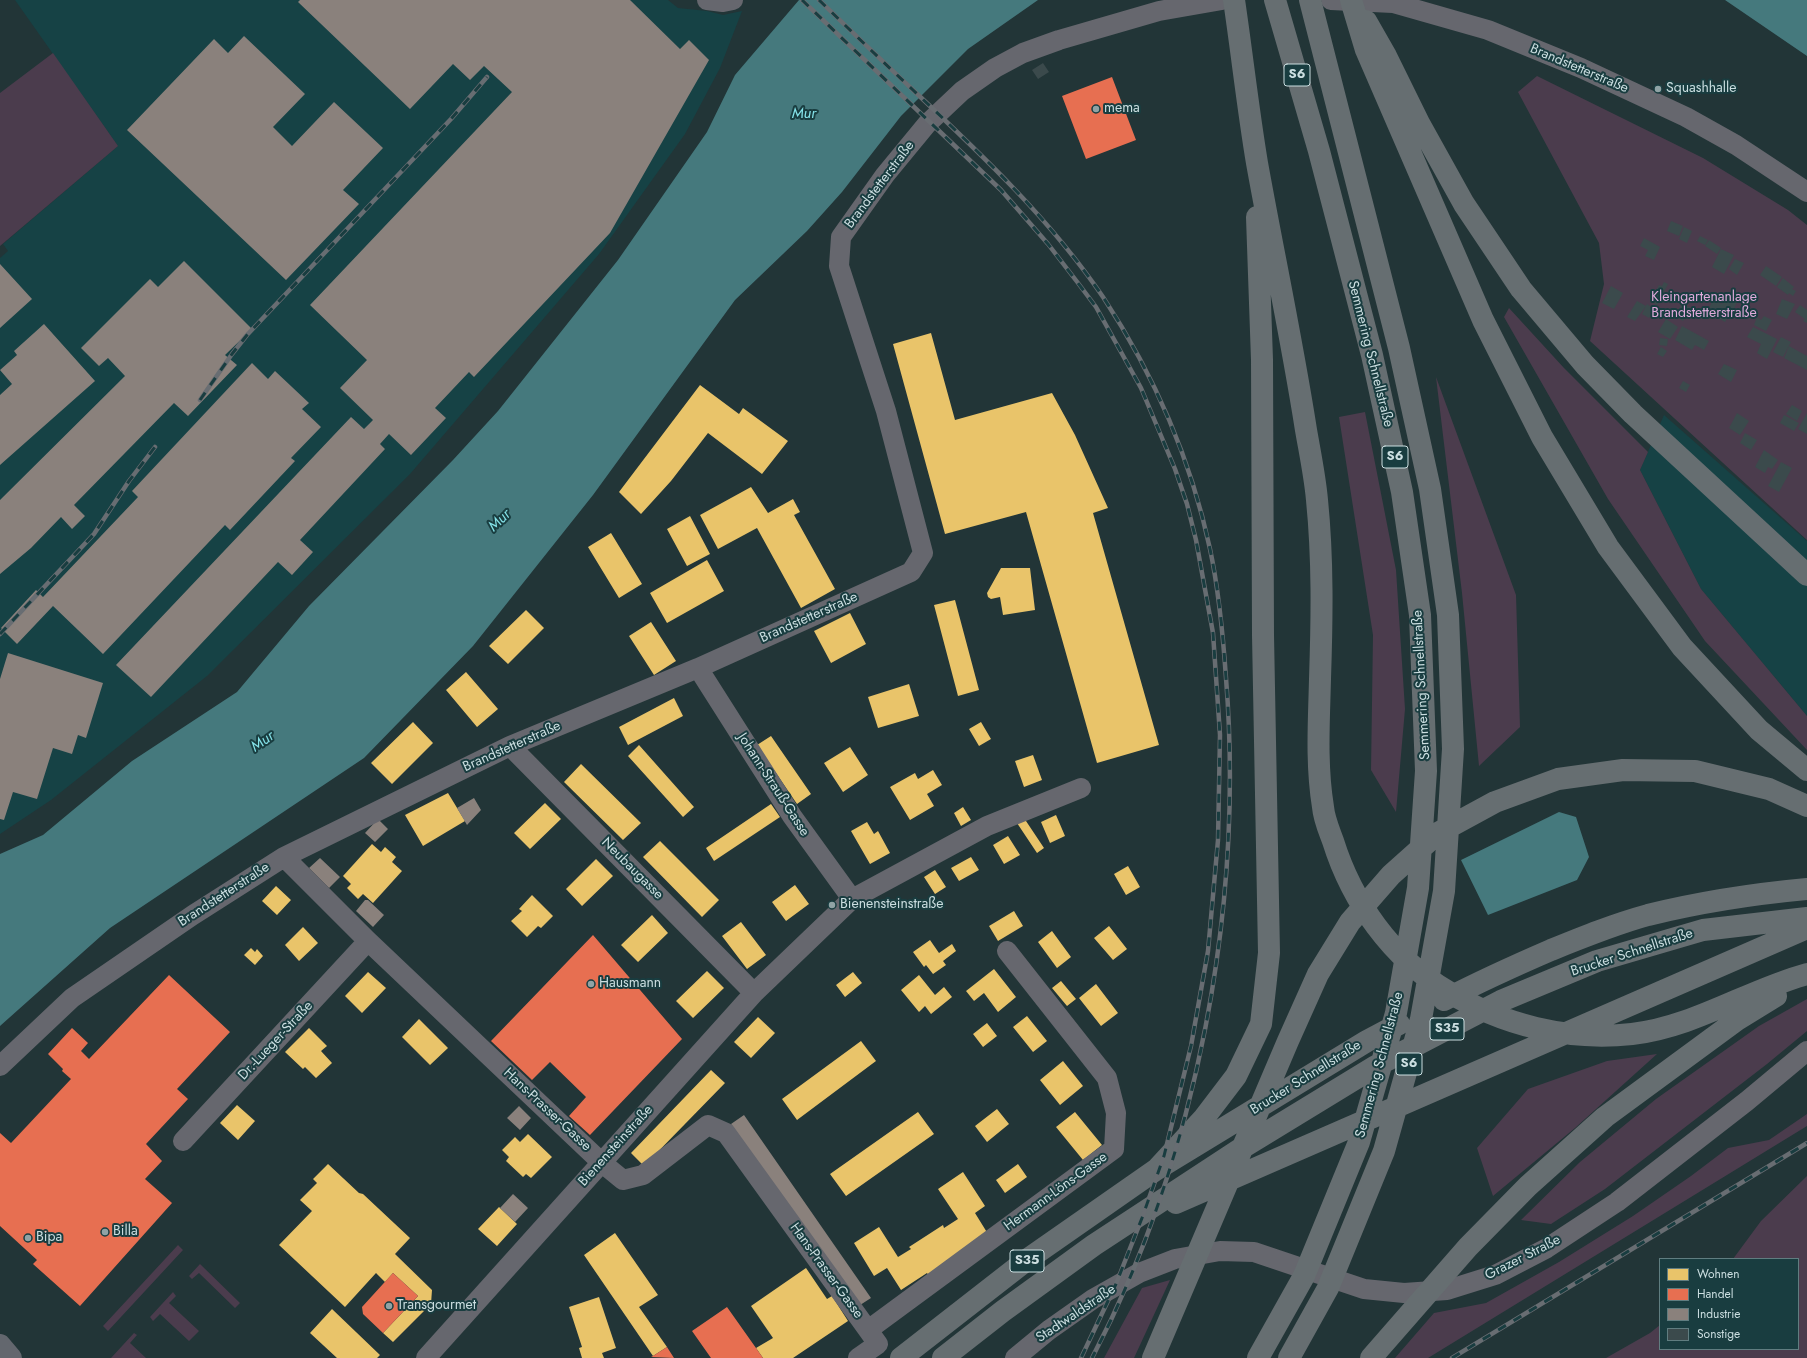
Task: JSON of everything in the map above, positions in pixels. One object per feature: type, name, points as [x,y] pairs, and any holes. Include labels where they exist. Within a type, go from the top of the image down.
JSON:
[{"type":"highway","points":[[1234,0],[1256,158],[1298,376],[1317,500],[1322,587],[1318,753],[1323,810],[1339,863],[1355,894],[1390,945],[1416,969],[1441,988],[1466,1003],[1497,1017],[1556,1032],[1595,1035],[1632,1034],[1667,1027],[1728,1005],[1784,981],[1807,974]]},
{"type":"highway","name":"Semmering Schnellstraße","points":[[1258,1358],[1304,1276],[1359,1142],[1396,1013],[1418,888],[1426,771],[1420,615],[1402,492],[1372,355],[1319,151],[1275,0]]},
{"type":"highway","name":"Semmering Schnellstraße","points":[[1289,1358],[1328,1288],[1384,1151],[1421,1019],[1444,892],[1453,749],[1448,615],[1430,488],[1399,348],[1310,0]]},
{"type":"highway","points":[[1352,0],[1366,50],[1410,126],[1521,289],[1585,365],[1633,414],[1807,575]]},
{"type":"highway","points":[[1410,126],[1483,320],[1542,437],[1608,547],[1682,647],[1759,730],[1807,770]]},
{"type":"highway","points":[[1157,1170],[1204,1118],[1236,1076],[1262,1024],[1269,953],[1263,627],[1262,360],[1256,158]]},
{"type":"highway","points":[[1153,1358],[1318,974],[1355,916],[1391,875],[1438,833],[1495,802],[1558,779],[1622,770],[1695,771],[1769,789],[1807,806]]},
{"type":"highway","name":"Brucker Schnellstraße","points":[[901,1358],[1028,1259],[1157,1170],[1367,1040],[1487,977],[1588,935],[1647,916],[1700,903],[1756,894],[1807,889]]},
{"type":"highway","name":"Brucker Schnellstraße","points":[[943,1358],[1003,1311],[1094,1245],[1245,1146],[1376,1066],[1500,1001],[1597,961],[1703,930],[1807,918]]},
{"type":"highway","points":[[1123,1226],[1807,928]]},
{"type":"highway","points":[[1371,1358],[1463,1253],[1528,1186],[1605,1118],[1737,1020],[1788,989],[1807,980]]},
{"type":"main road","points":[[0,1345],[11,1358]]},
{"type":"street","points":[[707,0],[723,2],[733,0]]},
{"type":"street","name":"Brandstetterstraße","points":[[0,1066],[72,998],[193,915],[284,857],[510,746],[698,668],[911,572],[923,553],[886,412],[839,266],[841,237],[897,159],[927,124],[962,91],[995,68],[1023,53],[1059,40],[1159,12],[1222,0]]},
{"type":"street","name":"Brandstetterstraße","points":[[1331,0],[1393,3],[1488,30],[1581,68],[1686,117],[1736,145],[1807,192]]},
{"type":"street","name":"Johann-Strauß-Gasse","points":[[698,668],[792,816],[852,899]]},
{"type":"street","name":"Neubaugasse","points":[[510,746],[754,993]]},
{"type":"street","name":"Bienensteinstraße","points":[[426,1358],[754,993],[852,899],[987,826],[1081,788]]},
{"type":"street","name":"Hans-Prasser-Gasse","points":[[284,857],[368,942],[601,1162],[623,1180],[643,1175],[708,1125],[726,1133],[873,1336]]},
{"type":"street","name":"Dr.-Lueger-Straße","points":[[183,1141],[368,942]]},
{"type":"street","name":"Hermann-Löns-Gasse","points":[[873,1336],[1114,1149],[1116,1113],[1107,1078],[1007,951]]},
{"type":"street","name":"Grazer Straße","points":[[1139,1273],[1175,1259],[1220,1252],[1254,1252],[1364,1289],[1404,1293],[1447,1290],[1494,1275],[1547,1248],[1618,1202],[1747,1101],[1807,1051]]},
{"type":"street","name":"Stadtwaldstraße","points":[[1015,1358],[1049,1330],[1087,1304],[1139,1273]]},
{"type":"street","points":[[858,1358],[873,1336]]},
{"type":"shaded area","points":[[15,0],[668,0],[678,8],[707,11],[723,15],[742,11],[720,68],[685,134],[599,254],[410,474],[207,676],[51,800],[0,834],[0,258],[8,251],[3,244],[118,146]]},
{"type":"shaded area","points":[[1664,415],[1807,541],[1807,716],[1701,589],[1640,470]]},
{"type":"green space","points":[[53,53],[118,146],[0,246],[0,93]]},
{"type":"green space","name":"Kleingartenanlage Brandstetterstraße","points":[[1537,76],[1703,158],[1788,210],[1807,225],[1807,540],[1590,341],[1604,284],[1599,243],[1518,92]]},
{"type":"green space","points":[[1509,308],[1564,368],[1648,452],[1640,470],[1701,589],[1807,716],[1807,750],[1705,641],[1608,499],[1504,317]]},
{"type":"green space","points":[[1436,377],[1516,595],[1520,727],[1479,766],[1462,593]]},
{"type":"green space","points":[[1365,412],[1396,570],[1405,709],[1396,812],[1371,770],[1373,635],[1339,417]]},
{"type":"green space","points":[[1807,999],[1807,1031],[1767,1064],[1605,1189],[1551,1224],[1521,1220],[1580,1162],[1656,1099],[1759,1026]]},
{"type":"green space","points":[[1657,1054],[1575,1128],[1493,1196],[1477,1148],[1528,1089],[1607,1061]]},
{"type":"green space","points":[[1807,1114],[1807,1126],[1428,1358],[1395,1358],[1434,1313],[1486,1303],[1559,1262],[1633,1216],[1691,1176],[1728,1148],[1769,1140]]},
{"type":"green space","points":[[1807,1176],[1807,1358],[1606,1358],[1650,1333],[1659,1326],[1659,1350],[1799,1350],[1799,1258],[1734,1258],[1761,1221]]},
{"type":"green space","points":[[178,1245],[183,1250],[108,1331],[103,1326]]},
{"type":"green space","points":[[200,1264],[240,1303],[235,1308],[199,1273],[192,1279],[189,1276]]},
{"type":"green space","points":[[1170,1280],[1134,1358],[1104,1358],[1142,1288]]},
{"type":"green space","points":[[173,1292],[176,1296],[169,1303],[199,1331],[189,1341],[160,1314],[153,1321],[150,1317]]},
{"type":"green space","points":[[134,1333],[137,1335],[130,1343],[146,1358],[111,1358]]},
{"type":"water","name":"Mur","points":[[799,0],[1038,0],[968,49],[901,116],[842,192],[807,231],[735,300],[593,495],[473,646],[364,758],[110,928],[0,1026],[0,854],[43,835],[132,761],[237,692],[309,606],[453,460],[498,411],[618,260],[707,132],[735,75]]},
{"type":"water","points":[[1725,0],[1807,0],[1807,56]]},
{"type":"water","points":[[1559,812],[1576,817],[1589,857],[1577,880],[1488,915],[1461,860]]},
{"type":"building: Wohnen","points":[[931,333],[955,420],[1052,393],[1075,435],[1108,508],[1093,513],[1159,745],[1097,763],[1026,512],[945,534],[893,344]]},
{"type":"building: Wohnen","points":[[700,385],[739,414],[743,408],[788,441],[762,474],[708,433],[671,481],[641,514],[619,492]]},
{"type":"building: Wohnen","points":[[751,487],[768,513],[793,499],[800,512],[794,515],[835,589],[801,608],[757,528],[718,549],[700,515]]},
{"type":"building: Wohnen","points":[[690,516],[710,554],[687,566],[667,529]]},
{"type":"building: Wohnen","points":[[611,533],[642,584],[619,598],[588,547]]},
{"type":"building: Wohnen","points":[[707,560],[724,591],[667,623],[650,593]]},
{"type":"building: Wohnen","points":[[1001,568],[1030,568],[1035,610],[1003,615],[1000,597],[991,599],[988,597],[987,593]]},
{"type":"building: Wohnen","points":[[955,600],[979,690],[958,696],[934,605]]},
{"type":"building: Wohnen","points":[[526,610],[544,628],[508,664],[489,646]]},
{"type":"building: Wohnen","points":[[850,613],[866,644],[831,663],[814,631]]},
{"type":"building: Wohnen","points":[[651,622],[676,661],[654,675],[629,636]]},
{"type":"building: Wohnen","points":[[466,672],[498,709],[477,727],[446,690]]},
{"type":"building: Wohnen","points":[[909,684],[919,716],[878,728],[868,697]]},
{"type":"building: Wohnen","points":[[674,698],[683,716],[628,745],[619,727]]},
{"type":"building: Wohnen","points":[[413,722],[433,743],[392,784],[371,763]]},
{"type":"building: Wohnen","points":[[981,722],[991,739],[979,746],[969,729]]},
{"type":"building: Wohnen","points":[[771,736],[811,794],[797,804],[757,745]]},
{"type":"building: Wohnen","points":[[639,745],[694,807],[683,817],[628,756]]},
{"type":"building: Wohnen","points":[[850,747],[868,775],[843,792],[824,763]]},
{"type":"building: Wohnen","points":[[1033,755],[1042,780],[1024,787],[1015,761]]},
{"type":"building: Wohnen","points":[[581,764],[641,823],[623,840],[564,782]]},
{"type":"building: Wohnen","points":[[933,770],[942,785],[927,794],[934,806],[910,820],[890,787],[915,773],[918,779]]},
{"type":"building: Wohnen","points":[[448,793],[465,821],[423,846],[405,815]]},
{"type":"building: Wohnen","points":[[545,803],[561,819],[530,849],[514,833]]},
{"type":"building: Wohnen","points":[[771,804],[780,817],[714,861],[706,848]]},
{"type":"building: Wohnen","points":[[963,807],[971,820],[961,826],[954,813]]},
{"type":"building: Wohnen","points":[[1056,815],[1065,836],[1050,843],[1041,822]]},
{"type":"building: Wohnen","points":[[1024,818],[1044,848],[1037,853],[1017,823]]},
{"type":"building: Wohnen","points":[[867,822],[874,834],[878,831],[890,853],[870,864],[851,831]]},
{"type":"building: Wohnen","points":[[1008,836],[1020,855],[1004,864],[993,845]]},
{"type":"building: Wohnen","points":[[660,841],[719,900],[702,917],[643,857]]},
{"type":"building: Wohnen","points":[[372,844],[381,852],[385,847],[396,857],[392,862],[402,871],[373,903],[363,894],[358,899],[347,888],[351,884],[343,876]]},
{"type":"building: Wohnen","points":[[971,857],[979,870],[959,881],[951,868]]},
{"type":"building: Wohnen","points":[[596,859],[613,876],[582,906],[566,889]]},
{"type":"building: Wohnen","points":[[1128,866],[1140,887],[1126,895],[1114,874]]},
{"type":"building: Wohnen","points":[[935,870],[946,887],[935,894],[924,877]]},
{"type":"building: Wohnen","points":[[795,885],[809,904],[786,921],[772,902]]},
{"type":"building: Wohnen","points":[[276,886],[291,900],[277,915],[262,901]]},
{"type":"building: Wohnen","points":[[532,895],[553,916],[541,928],[538,926],[527,937],[511,921],[522,911],[519,909]]},
{"type":"building: Wohnen","points":[[1014,911],[1023,926],[998,941],[989,926]]},
{"type":"building: Wohnen","points":[[652,915],[668,933],[638,962],[621,945]]},
{"type":"building: Wohnen","points":[[741,922],[766,955],[747,969],[722,936]]},
{"type":"building: Wohnen","points":[[1109,926],[1127,949],[1113,960],[1094,938]]},
{"type":"building: Wohnen","points":[[303,927],[318,943],[299,961],[285,945]]},
{"type":"building: Wohnen","points":[[1052,931],[1071,957],[1057,968],[1038,942]]},
{"type":"building: Wohnen","points":[[930,940],[939,953],[952,944],[956,951],[943,961],[946,965],[933,974],[926,965],[924,967],[913,952]]},
{"type":"building: Wohnen","points":[[251,948],[255,952],[257,949],[263,956],[255,965],[244,955]]},
{"type":"building: Wohnen","points":[[994,969],[1016,997],[998,1012],[984,993],[974,1001],[966,991]]},
{"type":"building: Wohnen","points":[[707,971],[724,988],[693,1018],[676,1001]]},
{"type":"building: Wohnen","points":[[368,972],[386,988],[362,1013],[345,996]]},
{"type":"building: Wohnen","points":[[853,972],[862,983],[845,997],[836,985]]},
{"type":"building: Wohnen","points":[[919,975],[935,995],[944,987],[952,997],[931,1014],[925,1006],[919,1012],[901,990]]},
{"type":"building: Wohnen","points":[[1061,981],[1076,999],[1067,1006],[1052,988]]},
{"type":"building: Wohnen","points":[[1096,984],[1118,1013],[1101,1026],[1079,998]]},
{"type":"building: Wohnen","points":[[1027,1016],[1047,1041],[1033,1052],[1013,1027]]},
{"type":"building: Wohnen","points":[[758,1017],[775,1033],[751,1058],[734,1042]]},
{"type":"building: Wohnen","points":[[419,1019],[448,1048],[430,1065],[402,1037]]},
{"type":"building: Wohnen","points":[[987,1023],[997,1036],[983,1047],[973,1034]]},
{"type":"building: Wohnen","points":[[309,1028],[327,1046],[321,1051],[332,1063],[316,1078],[305,1067],[303,1069],[285,1052]]},
{"type":"building: Wohnen","points":[[861,1041],[876,1061],[797,1120],[782,1099]]},
{"type":"building: Wohnen","points":[[1063,1061],[1083,1086],[1060,1105],[1040,1080]]},
{"type":"building: Wohnen","points":[[711,1070],[725,1083],[644,1166],[631,1153]]},
{"type":"building: Wohnen","points":[[237,1105],[255,1121],[238,1140],[220,1123]]},
{"type":"building: Wohnen","points":[[997,1109],[1009,1124],[987,1142],[975,1126]]},
{"type":"building: Wohnen","points":[[918,1112],[934,1134],[846,1196],[830,1174]]},
{"type":"building: Wohnen","points":[[1075,1112],[1102,1145],[1083,1160],[1056,1127]]},
{"type":"building: Wohnen","points":[[528,1134],[552,1157],[531,1178],[526,1174],[523,1177],[506,1161],[509,1157],[502,1150],[515,1137],[520,1142]]},
{"type":"building: Wohnen","points":[[328,1164],[410,1238],[395,1254],[432,1290],[431,1304],[393,1342],[383,1333],[418,1296],[393,1273],[385,1282],[376,1273],[345,1307],[279,1245],[312,1211],[300,1200],[317,1183],[313,1179]]},
{"type":"building: Wohnen","points":[[1018,1164],[1027,1177],[1005,1193],[996,1180]]},
{"type":"building: Wohnen","points":[[963,1172],[985,1206],[975,1213],[988,1234],[929,1276],[927,1273],[901,1290],[887,1268],[874,1276],[854,1243],[879,1227],[898,1257],[911,1249],[909,1247],[943,1225],[944,1228],[958,1219],[938,1189]]},
{"type":"building: Wohnen","points":[[499,1207],[517,1224],[497,1246],[478,1229]]},
{"type":"building: Wohnen","points":[[615,1233],[658,1295],[639,1307],[667,1347],[653,1356],[584,1255]]},
{"type":"building: Wohnen","points":[[806,1268],[827,1299],[832,1296],[848,1321],[793,1358],[763,1358],[756,1348],[773,1338],[751,1306]]},
{"type":"building: Wohnen","points":[[599,1297],[616,1348],[602,1353],[604,1358],[582,1358],[579,1348],[582,1347],[569,1307]]},
{"type":"building: Wohnen","points":[[332,1309],[380,1355],[377,1358],[337,1358],[310,1333]]},
{"type":"building: Handel","points":[[1112,77],[1136,140],[1086,159],[1062,96]]},
{"type":"building: Handel","name":"Hausmann","points":[[593,935],[682,1039],[590,1135],[569,1116],[586,1097],[550,1062],[532,1080],[491,1041]]},
{"type":"building: Handel","points":[[169,975],[230,1032],[177,1089],[188,1099],[146,1144],[162,1161],[145,1179],[172,1203],[80,1306],[33,1264],[37,1260],[0,1226],[0,1133],[11,1143],[71,1079],[62,1071],[63,1069],[48,1054],[72,1028],[88,1043],[81,1051],[89,1059]]},
{"type":"building: Handel","points":[[393,1273],[418,1296],[383,1333],[363,1314],[362,1307]]},
{"type":"building: Handel","points":[[727,1307],[763,1358],[711,1358],[692,1331]]},
{"type":"building: Handel","points":[[667,1347],[674,1358],[651,1357],[653,1356]]},
{"type":"building: Industrie","points":[[300,0],[630,0],[680,49],[689,40],[709,60],[610,233],[474,377],[469,372],[435,408],[446,418],[411,455],[389,434],[380,444],[385,449],[300,540],[313,552],[292,575],[278,562],[151,697],[116,665],[351,417],[364,429],[373,420],[340,388],[367,360],[310,305],[512,92],[484,66],[470,80],[453,64],[410,109],[298,2]]},
{"type":"building: Industrie","points":[[244,36],[305,94],[273,127],[292,146],[334,102],[383,148],[343,190],[359,204],[286,280],[127,130],[214,39],[228,53]]},
{"type":"building: Industrie","points":[[184,261],[252,329],[225,355],[237,365],[188,416],[174,403],[74,505],[85,516],[72,529],[61,517],[31,548],[0,574],[0,500],[125,376],[108,358],[99,366],[81,348],[150,279],[158,287]]},
{"type":"building: Industrie","points":[[0,264],[32,299],[0,328]]},
{"type":"building: Industrie","points":[[44,324],[95,381],[0,465],[0,395],[12,384],[0,370],[17,355],[14,351]]},
{"type":"building: Industrie","points":[[252,363],[268,379],[275,371],[309,403],[302,409],[321,427],[291,458],[295,461],[230,530],[225,525],[103,654],[53,606],[17,644],[1,628],[36,590],[43,597],[138,497],[132,491]]},
{"type":"building: Industrie","points":[[8,653],[103,683],[86,738],[78,735],[72,754],[53,748],[37,799],[13,792],[4,820],[0,819],[0,679]]},
{"type":"building: Industrie","points":[[474,798],[481,810],[467,825],[457,808]]},
{"type":"building: Industrie","points":[[378,819],[388,829],[375,842],[365,833]]},
{"type":"building: Industrie","points":[[320,858],[340,877],[329,888],[309,868]]},
{"type":"building: Industrie","points":[[365,900],[368,900],[384,915],[373,927],[356,911]]},
{"type":"building: Industrie","points":[[519,1106],[531,1118],[520,1130],[507,1118]]},
{"type":"building: Industrie","points":[[744,1115],[871,1298],[857,1307],[731,1124]]},
{"type":"building: Industrie","points":[[513,1194],[528,1208],[515,1222],[500,1208]]},
{"type":"building: Sonstige","points":[[1043,63],[1049,72],[1038,79],[1032,70]]},
{"type":"building: Sonstige","points":[[1671,221],[1683,226],[1679,236],[1667,231]]},
{"type":"building: Sonstige","points":[[1684,227],[1692,231],[1687,243],[1679,239]]},
{"type":"building: Sonstige","points":[[1700,236],[1708,240],[1705,245],[1697,241]]},
{"type":"building: Sonstige","points":[[1644,238],[1660,247],[1654,260],[1645,256],[1648,250],[1640,246]]},
{"type":"building: Sonstige","points":[[1709,240],[1721,248],[1717,254],[1705,246]]},
{"type":"building: Sonstige","points":[[1721,249],[1734,255],[1724,274],[1712,267]]},
{"type":"building: Sonstige","points":[[1735,259],[1744,263],[1737,275],[1729,269]]},
{"type":"building: Sonstige","points":[[1766,266],[1782,277],[1776,286],[1760,275]]},
{"type":"building: Sonstige","points":[[1783,278],[1794,287],[1792,289],[1796,291],[1793,296],[1789,293],[1788,295],[1777,287]]},
{"type":"building: Sonstige","points":[[1664,282],[1668,284],[1662,296],[1655,292],[1659,285],[1662,286]]},
{"type":"building: Sonstige","points":[[1611,286],[1623,293],[1614,309],[1602,303]]},
{"type":"building: Sonstige","points":[[1656,294],[1662,297],[1657,305],[1651,302]]},
{"type":"building: Sonstige","points":[[1726,295],[1737,302],[1732,313],[1731,312],[1725,322],[1707,312],[1713,300],[1722,304]]},
{"type":"building: Sonstige","points":[[1782,299],[1795,304],[1787,319],[1776,314]]},
{"type":"building: Sonstige","points":[[1637,301],[1646,306],[1635,321],[1627,317]]},
{"type":"building: Sonstige","points":[[1682,303],[1691,308],[1683,321],[1675,316]]},
{"type":"building: Sonstige","points":[[1647,304],[1654,309],[1649,318],[1642,314]]},
{"type":"building: Sonstige","points":[[1800,305],[1807,310],[1807,323],[1803,321],[1805,319],[1795,312]]},
{"type":"building: Sonstige","points":[[1764,316],[1772,320],[1766,331],[1754,325],[1757,317],[1761,320]]},
{"type":"building: Sonstige","points":[[1666,319],[1678,327],[1670,339],[1658,332]]},
{"type":"building: Sonstige","points":[[1682,326],[1709,341],[1704,350],[1695,345],[1692,350],[1675,340]]},
{"type":"building: Sonstige","points":[[1753,327],[1777,339],[1767,359],[1757,353],[1761,344],[1747,337]]},
{"type":"building: Sonstige","points":[[1781,337],[1791,342],[1783,357],[1773,352]]},
{"type":"building: Sonstige","points":[[1660,338],[1668,339],[1667,346],[1659,345]]},
{"type":"building: Sonstige","points":[[1789,346],[1807,356],[1807,370],[1784,358]]},
{"type":"building: Sonstige","points":[[1661,347],[1667,351],[1663,357],[1657,354]]},
{"type":"building: Sonstige","points":[[1724,364],[1737,370],[1731,382],[1718,374]]},
{"type":"building: Sonstige","points":[[1683,381],[1690,385],[1686,392],[1679,388]]},
{"type":"building: Sonstige","points":[[1792,405],[1802,411],[1797,421],[1786,414]]},
{"type":"building: Sonstige","points":[[1737,413],[1749,421],[1740,435],[1729,428]]},
{"type":"building: Sonstige","points":[[1807,413],[1807,434],[1798,429]]},
{"type":"building: Sonstige","points":[[1784,415],[1799,423],[1794,431],[1780,423]]},
{"type":"building: Sonstige","points":[[1745,433],[1757,440],[1751,450],[1740,443]]},
{"type":"building: Sonstige","points":[[1764,450],[1778,460],[1772,469],[1768,467],[1765,473],[1755,467]]},
{"type":"building: Sonstige","points":[[1781,462],[1792,468],[1779,492],[1768,486]]},
{"type":"railway","points":[[802,0],[1001,190],[1048,244],[1096,307],[1141,388],[1175,469],[1187,504],[1196,540],[1213,633],[1220,735],[1218,840],[1208,951],[1191,1046],[1164,1156],[1116,1284],[1081,1358]]},
{"type":"railway","points":[[819,0],[964,138],[1014,188],[1061,241],[1103,297],[1138,356],[1168,418],[1192,483],[1210,549],[1224,646],[1230,764],[1228,851],[1219,939],[1206,1027],[1186,1114],[1160,1198],[1129,1280],[1092,1358]]},
{"type":"railway","points":[[200,400],[247,335],[451,119],[487,77]]},
{"type":"railway","points":[[0,634],[94,534],[129,481],[155,447]]},
{"type":"railway","points":[[1452,1358],[1807,1143]]},
{"type":"place","name":"Squashhalle","points":[[1658,89]]},
{"type":"place","name":"mema","points":[[1096,109]]},
{"type":"place","name":"Bienensteinstraße","points":[[832,905]]},
{"type":"place","name":"Hausmann","points":[[591,984]]},
{"type":"place","name":"Billa","points":[[105,1232]]},
{"type":"place","name":"Bipa","points":[[28,1238]]},
{"type":"place","name":"Transgourmet","points":[[389,1306]]}]
